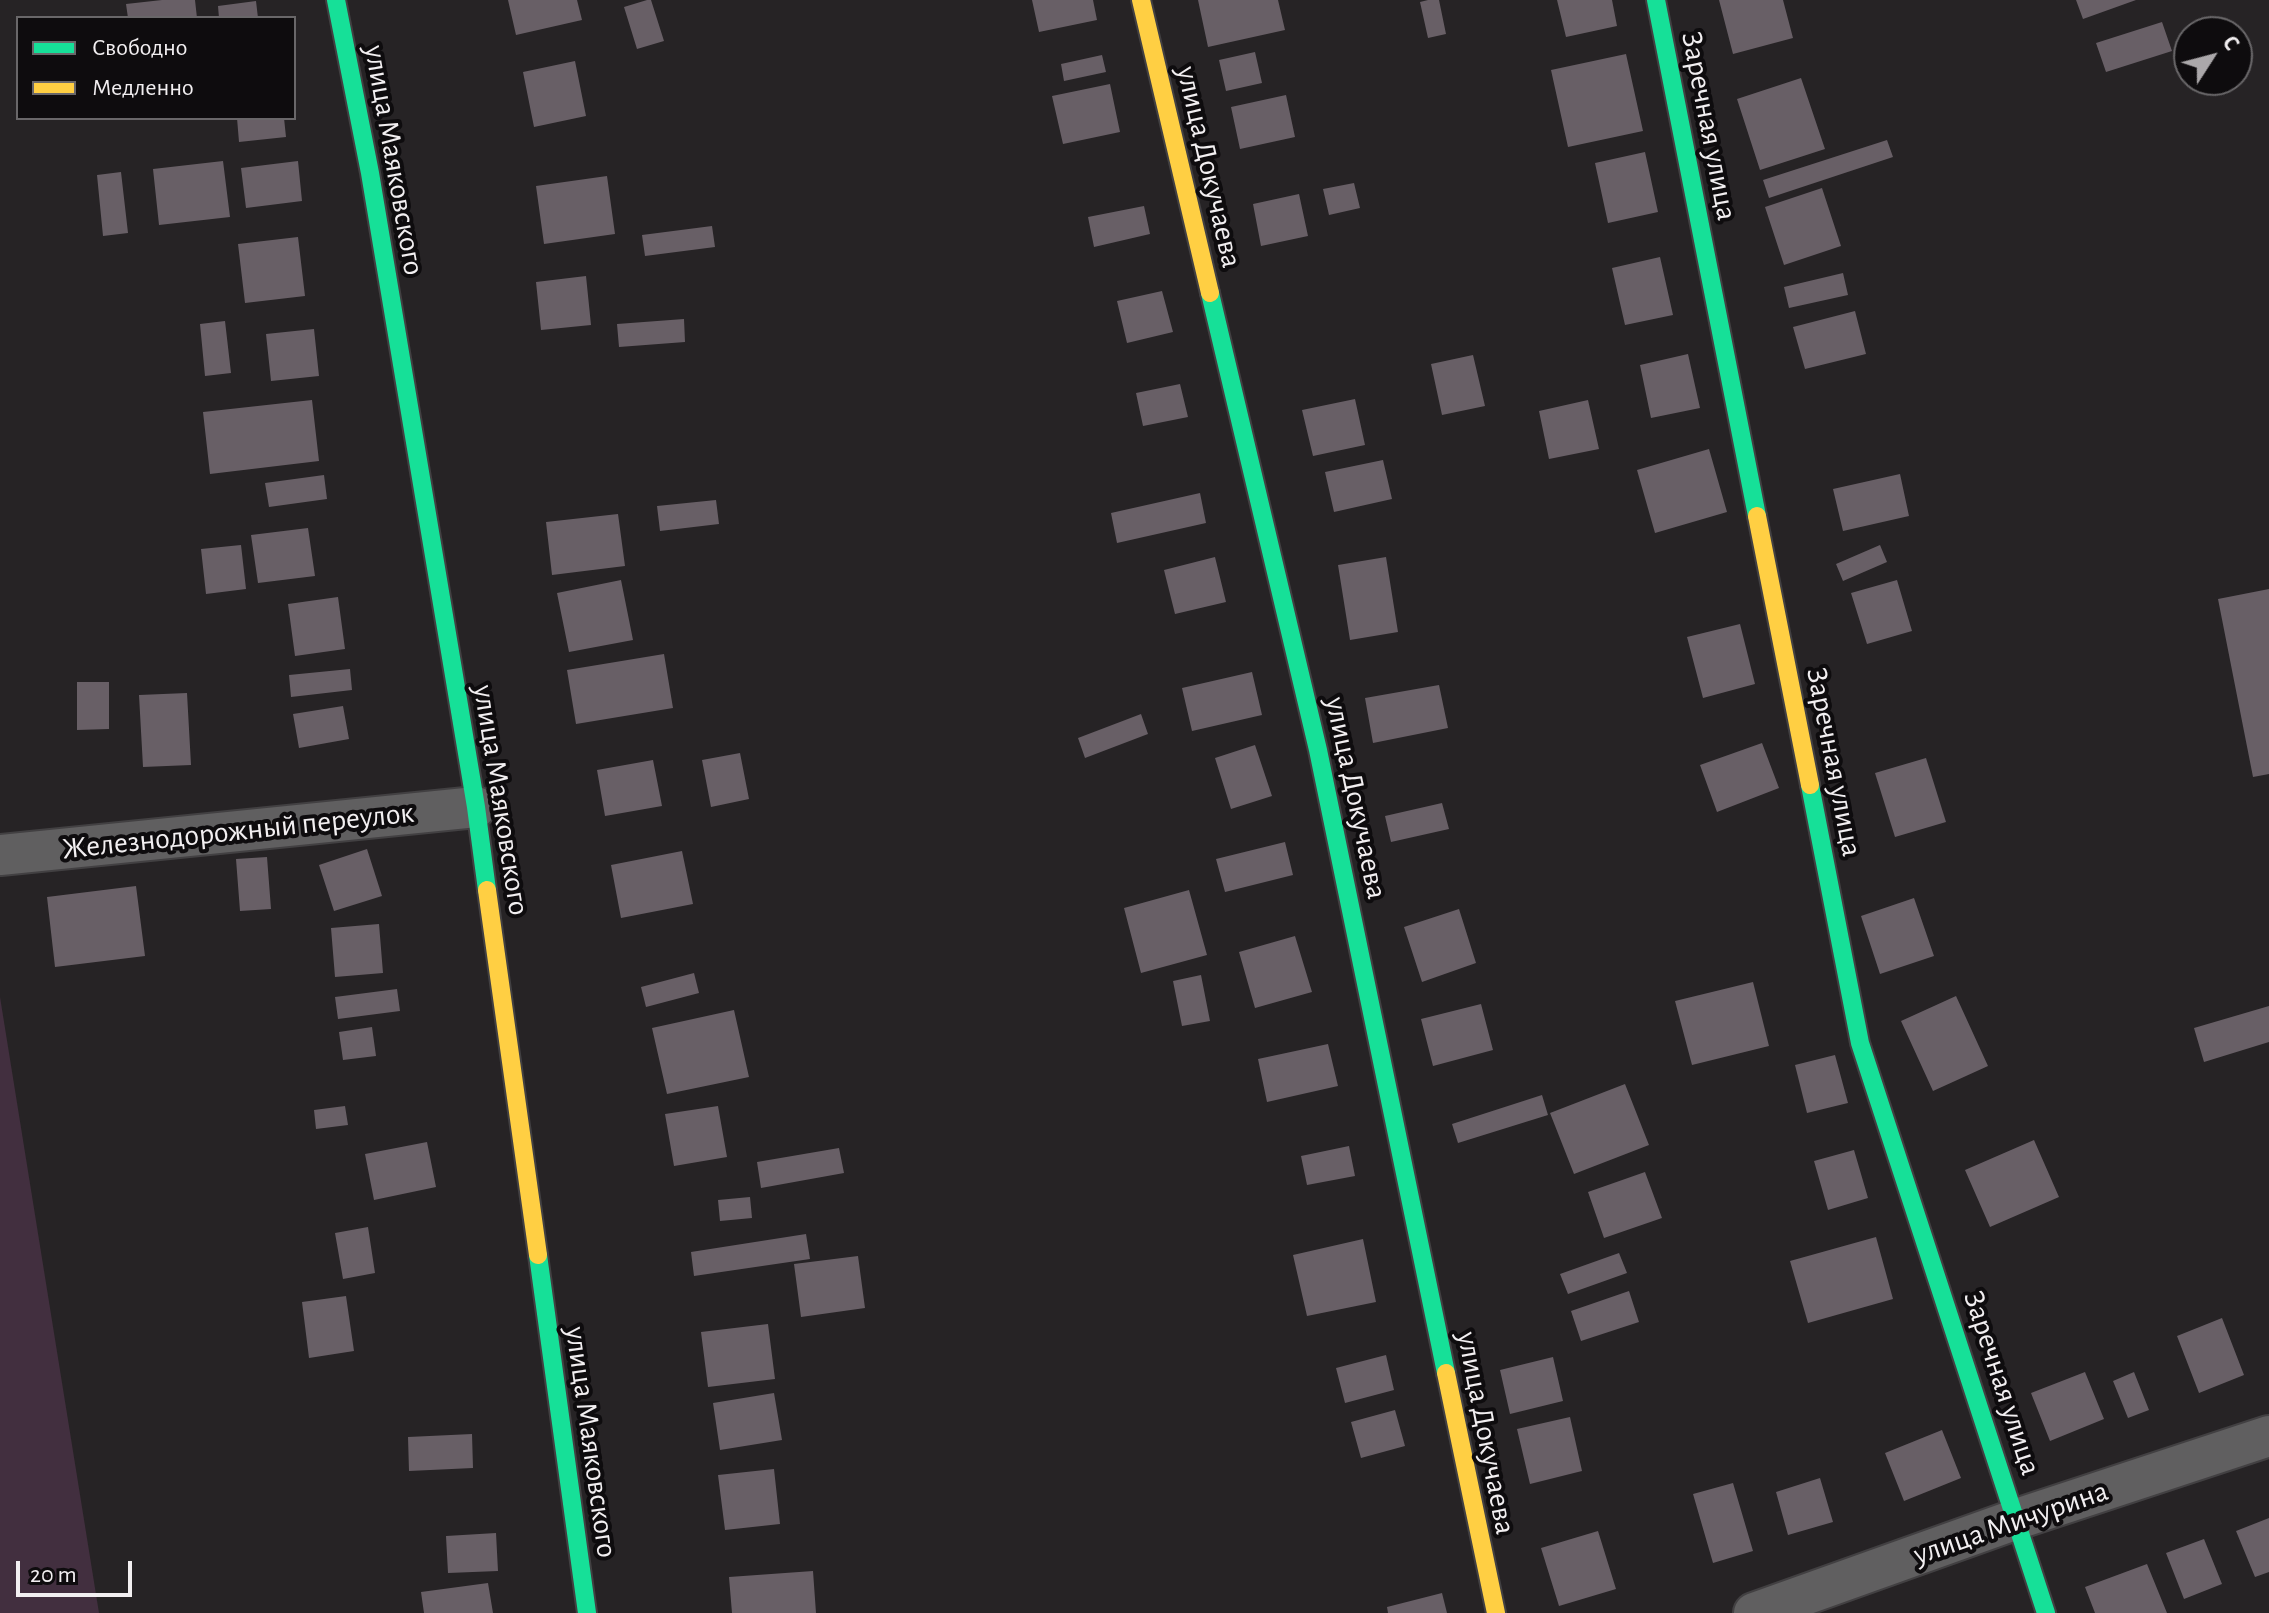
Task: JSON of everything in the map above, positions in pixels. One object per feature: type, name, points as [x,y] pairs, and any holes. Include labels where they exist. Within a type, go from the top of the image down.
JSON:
[{"type":"street","name":"улица Маяковского","points":[[336,0],[370,173],[476,807],[587,1613]]},
{"type":"street","name":"улица Докучаева","points":[[1141,0],[1318,750],[1496,1613]]},
{"type":"street","name":"Заречная улица","points":[[1656,0],[1860,1043],[2046,1613]]},
{"type":"street","name":"Железнодорожный переулок","points":[[0,855],[476,807]]},
{"type":"street","name":"улица Мичурина","points":[[1754,1613],[2017,1519],[2269,1436]]},
{"type":"shaded area","points":[[0,997],[99,1613],[0,1613]]},
{"type":"building","points":[[195,0],[197,16],[128,16],[126,4]]},
{"type":"building","points":[[508,0],[577,0],[582,20],[516,35]]},
{"type":"building","points":[[651,0],[664,41],[637,49],[624,7]]},
{"type":"building","points":[[1032,0],[1093,0],[1097,20],[1039,32]]},
{"type":"building","points":[[1198,0],[1278,0],[1285,30],[1208,47]]},
{"type":"building","points":[[1439,0],[1446,34],[1428,38],[1420,2]]},
{"type":"building","points":[[1557,0],[1612,0],[1617,26],[1566,37]]},
{"type":"building","points":[[1719,0],[1783,0],[1793,38],[1733,54]]},
{"type":"building","points":[[2076,0],[2136,0],[2083,19]]},
{"type":"building","points":[[256,1],[258,16],[219,16],[218,6]]},
{"type":"building","points":[[2162,22],[2172,51],[2106,72],[2096,43]]},
{"type":"building","points":[[1255,52],[1262,83],[1226,91],[1219,60]]},
{"type":"building","points":[[1626,54],[1643,131],[1568,147],[1551,70]]},
{"type":"building","points":[[1102,55],[1106,72],[1064,81],[1061,64]]},
{"type":"building","points":[[575,61],[586,116],[534,127],[523,72]]},
{"type":"building","points":[[1801,78],[1825,149],[1760,170],[1737,99]]},
{"type":"building","points":[[1110,84],[1120,132],[1063,144],[1052,96]]},
{"type":"building","points":[[1286,95],[1295,137],[1240,149],[1231,107]]},
{"type":"building","points":[[237,120],[284,120],[286,137],[239,142]]},
{"type":"building","points":[[1887,140],[1893,157],[1769,198],[1763,180]]},
{"type":"building","points":[[1645,152],[1658,212],[1608,223],[1595,163]]},
{"type":"building","points":[[223,161],[230,217],[159,225],[153,169]]},
{"type":"building","points":[[298,161],[302,201],[246,208],[241,168]]},
{"type":"building","points":[[121,172],[128,233],[103,236],[97,175]]},
{"type":"building","points":[[607,176],[615,234],[544,244],[536,186]]},
{"type":"building","points":[[1354,183],[1360,208],[1329,215],[1323,189]]},
{"type":"building","points":[[1822,188],[1841,246],[1784,265],[1765,207]]},
{"type":"building","points":[[1299,194],[1308,236],[1261,246],[1253,204]]},
{"type":"building","points":[[1144,206],[1150,234],[1094,247],[1088,217]]},
{"type":"building","points":[[712,226],[715,247],[645,256],[642,235]]},
{"type":"building","points":[[298,237],[305,296],[245,303],[238,244]]},
{"type":"building","points":[[1660,257],[1673,315],[1625,325],[1612,268]]},
{"type":"building","points":[[1843,273],[1848,295],[1789,308],[1784,287]]},
{"type":"building","points":[[586,276],[591,325],[541,330],[536,282]]},
{"type":"building","points":[[1162,291],[1173,332],[1127,343],[1117,301]]},
{"type":"building","points":[[1855,311],[1866,354],[1805,369],[1793,327]]},
{"type":"building","points":[[684,319],[685,342],[619,347],[617,324]]},
{"type":"building","points":[[225,321],[231,373],[205,376],[200,324]]},
{"type":"building","points":[[314,329],[319,376],[271,381],[266,334]]},
{"type":"building","points":[[1688,354],[1700,408],[1651,418],[1640,365]]},
{"type":"building","points":[[1473,355],[1485,406],[1442,415],[1431,364]]},
{"type":"building","points":[[1180,384],[1188,417],[1143,426],[1136,393]]},
{"type":"building","points":[[1355,399],[1365,445],[1313,456],[1302,410]]},
{"type":"building","points":[[312,400],[319,461],[210,474],[203,412]]},
{"type":"building","points":[[1588,400],[1599,449],[1549,459],[1539,411]]},
{"type":"building","points":[[1709,449],[1727,512],[1655,533],[1637,470]]},
{"type":"building","points":[[1383,460],[1392,499],[1334,512],[1325,472]]},
{"type":"building","points":[[1900,474],[1909,516],[1843,531],[1833,489]]},
{"type":"building","points":[[324,475],[327,499],[269,507],[265,483]]},
{"type":"building","points":[[1200,493],[1206,523],[1117,543],[1111,513]]},
{"type":"building","points":[[716,500],[719,524],[660,531],[657,506]]},
{"type":"building","points":[[618,514],[625,566],[552,575],[546,522]]},
{"type":"building","points":[[308,528],[315,576],[258,583],[251,535]]},
{"type":"building","points":[[241,545],[246,589],[206,594],[201,549]]},
{"type":"building","points":[[1880,545],[1887,562],[1843,581],[1836,564]]},
{"type":"building","points":[[1215,557],[1226,602],[1175,614],[1164,570]]},
{"type":"building","points":[[1386,557],[1398,632],[1350,640],[1338,565]]},
{"type":"building","points":[[621,580],[633,640],[569,652],[557,593]]},
{"type":"building","points":[[1897,580],[1912,631],[1867,644],[1851,593]]},
{"type":"building","points":[[2269,589],[2269,774],[2253,777],[2218,599]]},
{"type":"building","points":[[338,597],[345,649],[295,656],[288,604]]},
{"type":"building","points":[[1740,624],[1755,684],[1703,698],[1687,637]]},
{"type":"building","points":[[664,654],[673,708],[576,724],[567,670]]},
{"type":"building","points":[[350,669],[352,690],[291,697],[289,675]]},
{"type":"building","points":[[1252,672],[1262,715],[1192,731],[1182,688]]},
{"type":"building","points":[[77,682],[109,682],[109,729],[77,730]]},
{"type":"building","points":[[1439,685],[1448,728],[1373,743],[1365,698]]},
{"type":"building","points":[[187,693],[191,765],[143,767],[139,695]]},
{"type":"building","points":[[343,706],[349,739],[299,748],[293,714]]},
{"type":"building","points":[[1141,714],[1148,734],[1085,758],[1078,738]]},
{"type":"building","points":[[1762,743],[1779,788],[1717,812],[1700,765]]},
{"type":"building","points":[[1255,745],[1272,796],[1231,809],[1215,758]]},
{"type":"building","points":[[740,753],[749,799],[711,807],[702,760]]},
{"type":"building","points":[[1926,758],[1946,822],[1895,837],[1875,773]]},
{"type":"building","points":[[653,760],[662,806],[605,816],[597,770]]},
{"type":"building","points":[[1442,803],[1449,829],[1391,842],[1385,816]]},
{"type":"building","points":[[1285,842],[1293,875],[1225,892],[1216,859]]},
{"type":"building","points":[[367,849],[382,896],[334,911],[319,865]]},
{"type":"building","points":[[682,851],[693,904],[621,918],[611,865]]},
{"type":"building","points":[[267,857],[271,909],[240,911],[236,859]]},
{"type":"building","points":[[136,886],[145,956],[55,967],[47,897]]},
{"type":"building","points":[[1189,890],[1207,955],[1141,973],[1124,908]]},
{"type":"building","points":[[1914,898],[1934,956],[1880,974],[1861,916]]},
{"type":"building","points":[[1459,909],[1476,963],[1422,982],[1404,927]]},
{"type":"building","points":[[379,924],[383,973],[335,977],[331,928]]},
{"type":"building","points":[[1295,936],[1312,992],[1255,1008],[1239,952]]},
{"type":"building","points":[[694,973],[699,993],[646,1007],[641,987]]},
{"type":"building","points":[[1201,975],[1210,1021],[1182,1026],[1173,981]]},
{"type":"building","points":[[1753,982],[1769,1046],[1692,1065],[1675,1001]]},
{"type":"building","points":[[397,989],[400,1011],[338,1019],[335,997]]},
{"type":"building","points":[[1956,996],[1988,1066],[1933,1091],[1901,1021]]},
{"type":"building","points":[[1481,1004],[1493,1050],[1433,1066],[1421,1019]]},
{"type":"building","points":[[2269,1006],[2269,1042],[2204,1062],[2194,1028]]},
{"type":"building","points":[[734,1010],[749,1077],[667,1094],[652,1028]]},
{"type":"building","points":[[372,1027],[376,1056],[343,1060],[339,1032]]},
{"type":"building","points":[[1328,1044],[1338,1086],[1267,1102],[1258,1059]]},
{"type":"building","points":[[1835,1055],[1848,1103],[1807,1113],[1795,1065]]},
{"type":"building","points":[[1625,1084],[1649,1145],[1574,1174],[1550,1113]]},
{"type":"building","points":[[1542,1095],[1548,1115],[1458,1143],[1452,1124]]},
{"type":"building","points":[[345,1106],[348,1125],[316,1129],[314,1110]]},
{"type":"building","points":[[718,1106],[727,1157],[674,1166],[665,1114]]},
{"type":"building","points":[[2034,1140],[2059,1197],[1990,1227],[1965,1170]]},
{"type":"building","points":[[427,1142],[436,1187],[374,1200],[365,1154]]},
{"type":"building","points":[[1349,1146],[1355,1176],[1307,1185],[1301,1156]]},
{"type":"building","points":[[839,1148],[844,1173],[761,1188],[757,1162]]},
{"type":"building","points":[[1854,1150],[1868,1198],[1828,1210],[1814,1161]]},
{"type":"building","points":[[1645,1172],[1662,1218],[1604,1238],[1588,1192]]},
{"type":"building","points":[[750,1197],[752,1218],[720,1221],[718,1200]]},
{"type":"building","points":[[368,1227],[375,1273],[343,1279],[335,1233]]},
{"type":"building","points":[[806,1234],[810,1259],[694,1276],[691,1252]]},
{"type":"building","points":[[1876,1237],[1893,1299],[1808,1323],[1790,1261]]},
{"type":"building","points":[[1363,1239],[1376,1302],[1307,1316],[1293,1255]]},
{"type":"building","points":[[1619,1253],[1627,1273],[1568,1294],[1560,1274]]},
{"type":"building","points":[[858,1256],[865,1308],[801,1317],[794,1264]]},
{"type":"building","points":[[1629,1291],[1639,1322],[1581,1341],[1571,1311]]},
{"type":"building","points":[[346,1296],[354,1351],[309,1358],[302,1302]]},
{"type":"building","points":[[2222,1318],[2244,1375],[2199,1393],[2177,1336]]},
{"type":"building","points":[[768,1324],[775,1379],[708,1387],[701,1332]]},
{"type":"building","points":[[1386,1355],[1394,1390],[1345,1403],[1336,1368]]},
{"type":"building","points":[[1553,1357],[1563,1401],[1510,1414],[1500,1370]]},
{"type":"building","points":[[2085,1372],[2104,1419],[2050,1441],[2031,1393]]},
{"type":"building","points":[[2134,1372],[2149,1410],[2128,1418],[2113,1381]]},
{"type":"building","points":[[774,1393],[782,1440],[720,1450],[713,1403]]},
{"type":"building","points":[[1395,1410],[1405,1446],[1361,1458],[1351,1422]]},
{"type":"building","points":[[1570,1417],[1582,1471],[1530,1484],[1517,1429]]},
{"type":"building","points":[[1942,1430],[1961,1478],[1904,1501],[1885,1453]]},
{"type":"building","points":[[472,1434],[473,1468],[409,1471],[408,1437]]},
{"type":"building","points":[[774,1469],[780,1524],[725,1530],[718,1475]]},
{"type":"building","points":[[1820,1478],[1833,1522],[1788,1535],[1776,1492]]},
{"type":"building","points":[[1733,1483],[1753,1551],[1713,1563],[1693,1494]]},
{"type":"building","points":[[2269,1518],[2269,1572],[2255,1577],[2236,1531]]},
{"type":"building","points":[[1598,1531],[1616,1589],[1559,1606],[1541,1548]]},
{"type":"building","points":[[496,1533],[498,1571],[448,1573],[446,1536]]},
{"type":"building","points":[[2204,1539],[2222,1584],[2184,1599],[2166,1553]]},
{"type":"building","points":[[2147,1564],[2167,1613],[2095,1613],[2085,1587]]},
{"type":"building","points":[[813,1571],[816,1613],[732,1613],[729,1577]]},
{"type":"building","points":[[488,1583],[493,1613],[424,1613],[421,1592]]},
{"type":"building","points":[[1442,1593],[1447,1613],[1388,1613],[1387,1607]]},
{"type":"traffic: fast","points":[[336,0],[370,173],[476,807],[487,890]]},
{"type":"traffic: fast","points":[[1656,0],[1757,516]]},
{"type":"traffic: fast","points":[[1210,293],[1318,750],[1446,1373]]},
{"type":"traffic: fast","points":[[1810,785],[1860,1043],[2046,1613]]},
{"type":"traffic: fast","points":[[538,1255],[587,1613]]},
{"type":"traffic: slow","points":[[1141,0],[1210,293]]},
{"type":"traffic: slow","points":[[1757,516],[1810,785]]},
{"type":"traffic: slow","points":[[487,890],[538,1255]]},
{"type":"traffic: slow","points":[[1446,1373],[1496,1613]]}]
